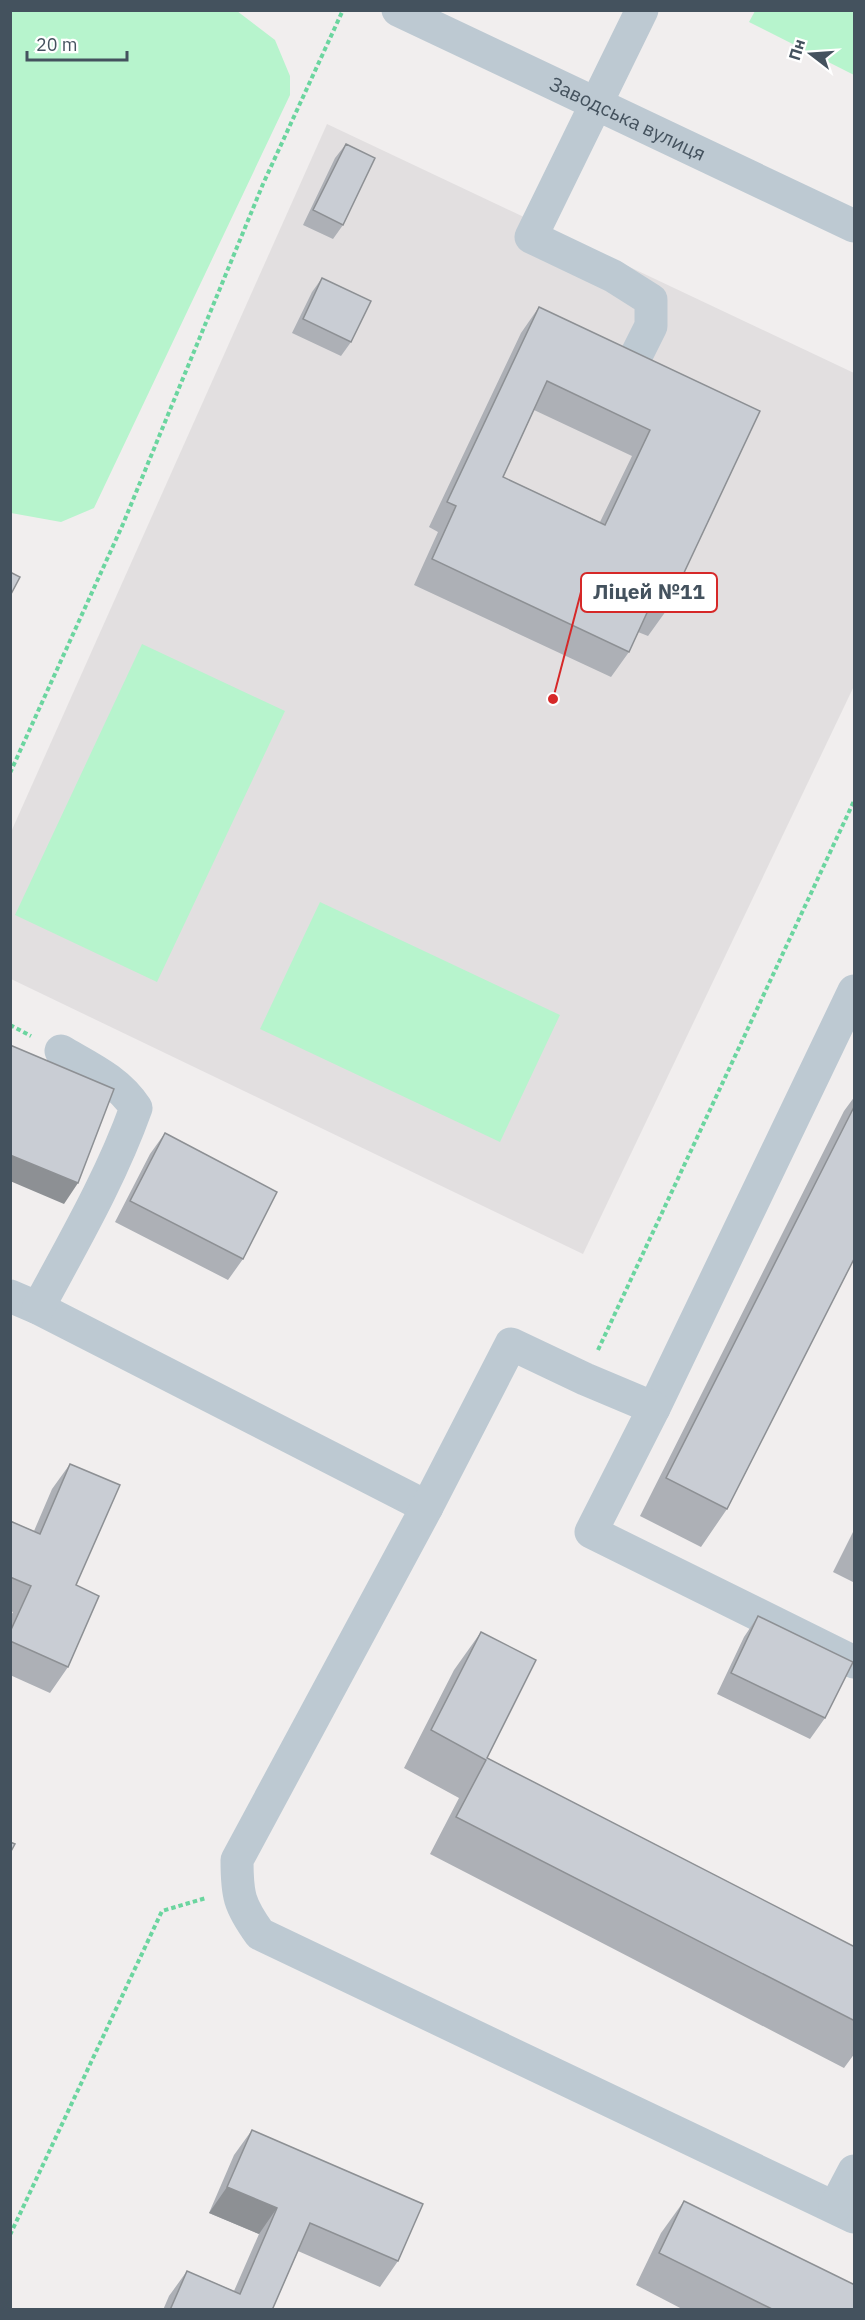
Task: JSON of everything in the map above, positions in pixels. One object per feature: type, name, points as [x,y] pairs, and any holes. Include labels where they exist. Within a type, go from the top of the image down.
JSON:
[{"type":"street","name":"Заводська вулиця","points":[[398,10],[855,226]]},
{"type":"street","points":[[630,368],[651,326],[651,300],[613,276],[531,237],[642,10]]},
{"type":"street","points":[[855,991],[654,1408],[591,1532],[855,1662]]},
{"type":"street","points":[[61,1051],[110,1079],[127,1095],[136,1108],[92,1209],[24,1302],[427,1507]]},
{"type":"street","points":[[654,1408],[585,1379],[512,1344],[237,1860],[237,1890],[244,1912],[261,1934],[845,2212],[855,2171]]},
{"type":"path","points":[[10,772],[123,524],[263,184],[343,10]]},
{"type":"path","points":[[585,1379],[855,801]]},
{"type":"path","points":[[10,2235],[162,1911],[237,1890]]},
{"type":"shaded area","points":[[327,124],[854,373],[854,686],[583,1254],[11,979],[11,832]]},
{"type":"green space","points":[[10,11],[237,11],[275,40],[290,76],[290,95],[94,508],[61,522],[11,513]]},
{"type":"green space","points":[[755,11],[854,11],[854,75],[749,22]]},
{"type":"green space","points":[[142,644],[285,711],[157,982],[15,915]]},
{"type":"green space","points":[[320,902],[560,1015],[500,1142],[260,1029]]},
{"type":"building","points":[[346,144],[375,158],[343,225],[313,210]]},
{"type":"building","points":[[322,278],[371,301],[351,342],[303,319]]},
{"type":"building","points":[[539,307],[760,411],[666,611],[651,604],[629,652],[432,559],[456,506],[447,502]],"holes":[[[547,381],[650,430],[605,525],[503,477]]]},
{"type":"building","points":[[10,572],[20,577],[10,596]]},
{"type":"building","points":[[10,1045],[114,1089],[78,1183],[10,1155]]},
{"type":"building","points":[[855,1105],[855,1257],[727,1509],[666,1478]]},
{"type":"building","points":[[165,1133],[277,1192],[243,1259],[130,1201]]},
{"type":"building","points":[[70,1464],[120,1485],[76,1585],[99,1596],[68,1667],[10,1641],[10,1632],[31,1586],[10,1577],[10,1521],[40,1534]]},
{"type":"building","points":[[758,1616],[853,1662],[825,1718],[731,1673]]},
{"type":"building","points":[[481,1632],[536,1660],[487,1758],[855,1947],[855,2021],[456,1817],[486,1760],[431,1730]]},
{"type":"building","points":[[10,1842],[15,1844],[10,1853]]},
{"type":"building","points":[[252,2130],[423,2204],[398,2261],[310,2223],[273,2308],[276,2310],[170,2310],[187,2271],[240,2294],[277,2208],[227,2187]]},
{"type":"building","points":[[684,2201],[855,2285],[855,2310],[774,2310],[659,2253]]},
{"type":"place","name":"Ліцей №11","points":[[553,699]]}]
